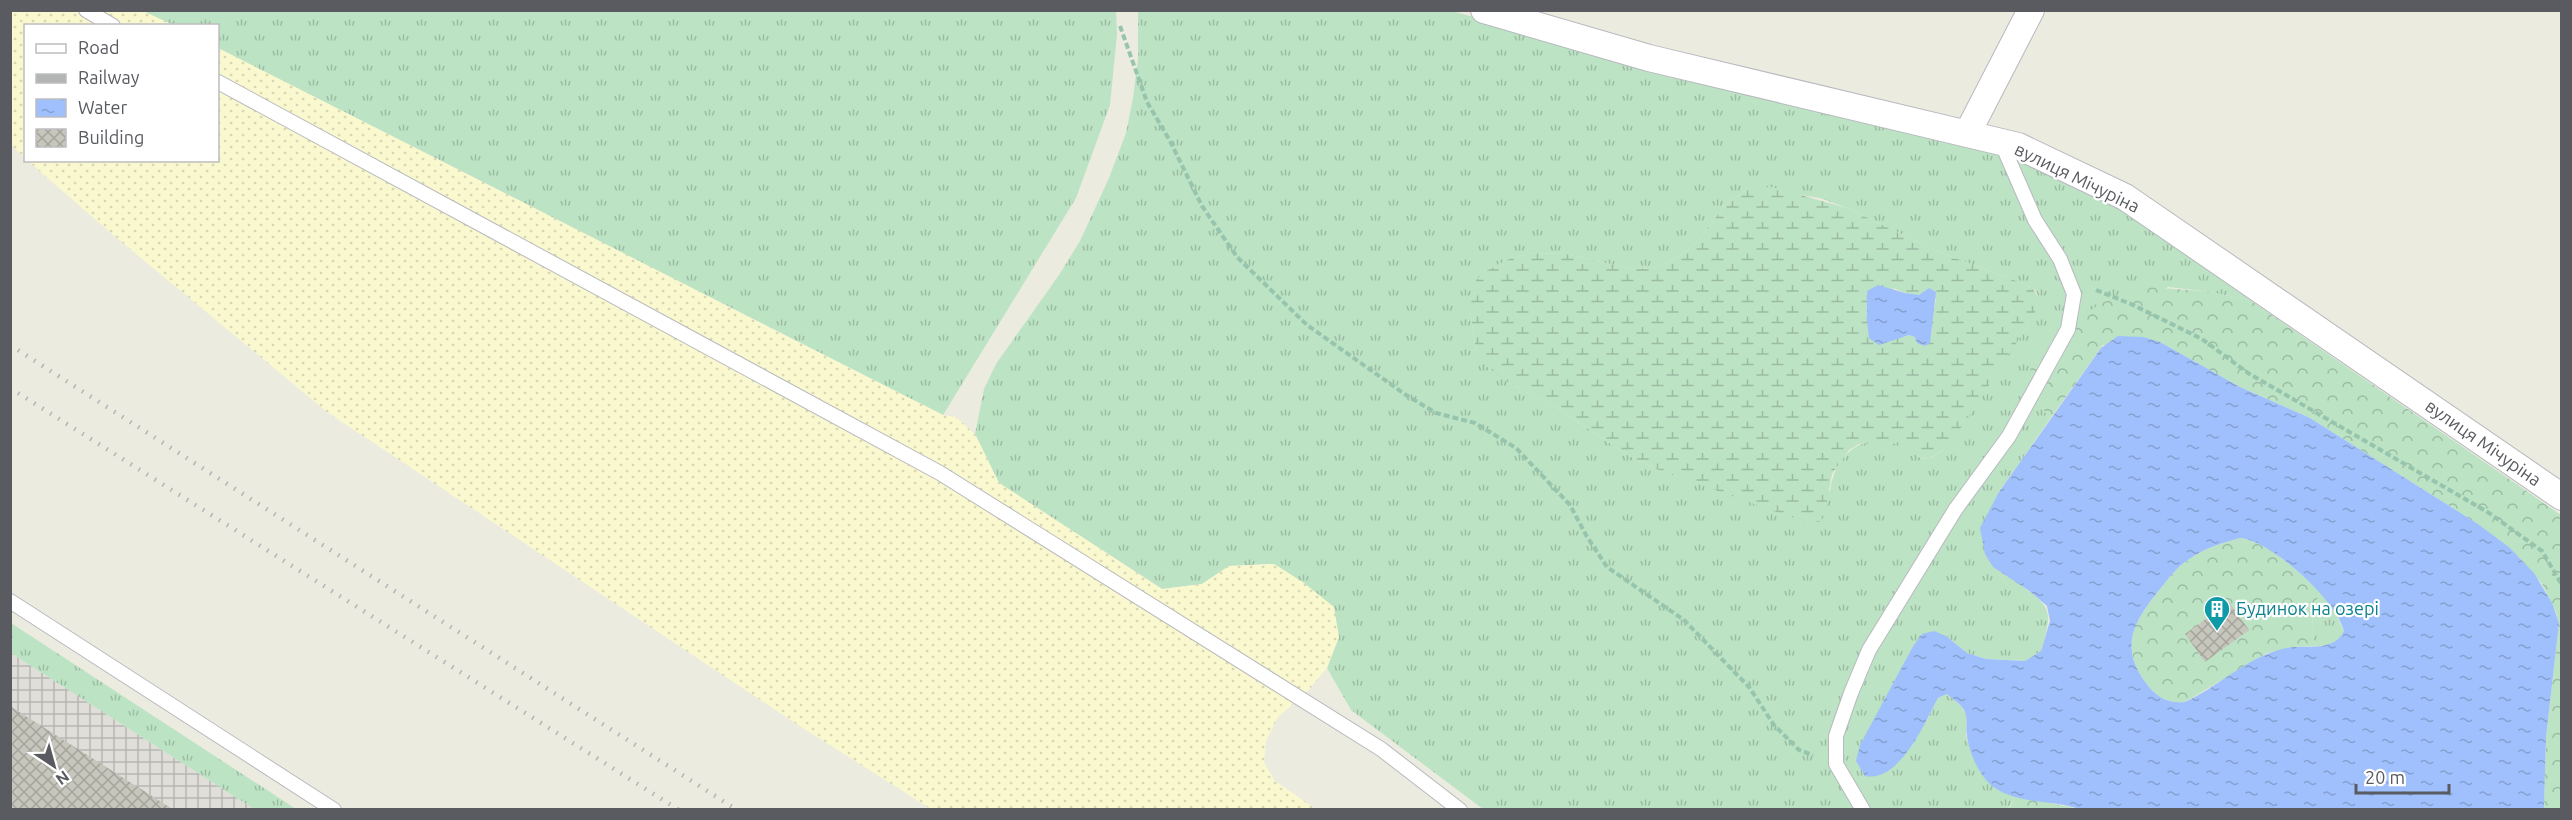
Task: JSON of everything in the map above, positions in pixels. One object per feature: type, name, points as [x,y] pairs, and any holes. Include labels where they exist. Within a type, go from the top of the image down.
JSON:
[{"type":"street","name":"вулиця Мічуріна","points":[[1484,10],[1649,58],[2018,146],[2125,197],[2562,497]]},
{"type":"street","points":[[1967,134],[2031,10]]},
{"type":"lane","points":[[86,10],[110,24]]},
{"type":"lane","points":[[219,83],[940,473],[1381,749],[1460,810]]},
{"type":"lane","points":[[1863,810],[1836,764],[1836,736],[1869,650],[1955,510],[2009,436],[2068,329],[2074,294],[2060,259],[2035,220],[2001,142]]},
{"type":"lane","points":[[10,601],[334,810]]},
{"type":"path","points":[[1120,26],[1147,102],[1170,141],[1202,206],[1238,257],[1280,301],[1307,325],[1406,395],[1436,413],[1475,423],[1516,448],[1570,505],[1607,567],[1684,620],[1749,687],[1774,725],[1800,750],[1836,764]]},
{"type":"path","points":[[2065,271],[2085,285],[2131,304],[2202,339],[2248,373],[2489,513],[2542,551],[2562,585]]},
{"type":"shaded area","points":[[11,653],[254,809],[11,809]]},
{"type":"green space","points":[[1116,10],[1117,34],[1110,105],[1076,198],[943,415],[219,49],[219,24],[171,24],[143,11]]},
{"type":"green space","points":[[1138,11],[1452,11],[1617,57],[2023,159],[2120,205],[2250,300],[2168,287],[2026,385],[2050,419],[1999,492],[2015,581],[2042,603],[2048,617],[2041,651],[2025,661],[1986,659],[1967,653],[1946,636],[1912,648],[1881,709],[1926,722],[1938,698],[1947,694],[1962,707],[1967,717],[1966,735],[1970,750],[1984,777],[1995,788],[2016,796],[2008,809],[1483,809],[1351,710],[1327,668],[1339,637],[1304,583],[1274,564],[1229,566],[1202,584],[1162,589],[999,483],[975,434],[984,389],[996,364],[1059,275],[1080,241],[1109,178],[1126,133],[1138,59]],"holes":[[[1749,188],[1820,198],[1847,208],[1939,252],[2027,285],[2036,291],[2038,296],[2028,325],[1942,451],[1932,457],[1922,458],[1905,447],[1891,442],[1865,443],[1846,455],[1833,477],[1830,491],[1736,496],[1656,469],[1626,454],[1557,408],[1511,384],[1476,351],[1470,309],[1482,273],[1511,258],[1532,253],[1566,254],[1632,269],[1654,268],[1682,255],[1697,242],[1726,204]]]},
{"type":"green space","points":[[1772,187],[1847,208],[1939,252],[2027,285],[2038,299],[2037,308],[2028,325],[1963,425],[1942,451],[1928,459],[1921,458],[1903,446],[1888,442],[1859,444],[1849,450],[1832,474],[1824,517],[1819,522],[1809,522],[1788,516],[1656,469],[1626,454],[1557,408],[1511,384],[1486,366],[1476,351],[1470,309],[1472,286],[1482,273],[1511,258],[1532,253],[1566,254],[1632,269],[1654,268],[1682,255],[1697,242],[1726,204],[1749,188]],"holes":[[[1893,288],[1905,293],[1936,299],[1931,337],[1909,335],[1899,338]]]},
{"type":"green space","points":[[2146,287],[2204,291],[2250,300],[2561,515],[2561,809],[2544,809],[2546,737],[2559,623],[2542,584],[2519,557],[2478,524],[2310,418],[2240,387],[2160,342],[2103,345],[2050,419],[2026,385],[2036,350],[2101,303]]},
{"type":"green space","points":[[2240,538],[2250,540],[2272,551],[2320,592],[2312,619],[2316,646],[2292,647],[2267,653],[2185,702],[2173,702],[2163,698],[2146,683],[2133,657],[2133,634],[2137,623],[2160,589],[2185,562],[2207,549]]},
{"type":"green space","points":[[2320,592],[2332,606],[2344,631],[2333,643],[2316,646],[2312,619]]},
{"type":"green space","points":[[10,623],[296,809],[254,809],[11,653]]},
{"type":"green space","points":[[2016,796],[2079,809],[2008,810]]},
{"type":"sand","points":[[11,11],[143,11],[171,24],[24,24],[24,157],[11,145]]},
{"type":"sand","points":[[219,49],[943,415],[956,417],[975,434],[999,483],[1162,589],[1202,584],[1229,566],[1274,564],[1304,583],[1334,607],[1339,637],[1327,668],[1307,692],[1278,717],[1266,741],[1264,762],[1275,781],[1316,809],[931,809],[798,725],[327,412],[112,234],[29,162],[219,162]]},
{"type":"water","points":[[1878,285],[1919,295],[1929,288],[1936,292],[1930,343],[1925,346],[1917,343],[1915,337],[1909,335],[1879,345],[1869,338],[1867,291]]},
{"type":"water","points":[[2118,336],[2143,337],[2160,342],[2240,387],[2310,418],[2478,524],[2510,548],[2534,573],[2552,603],[2559,623],[2546,737],[2544,809],[2079,809],[2025,799],[2004,793],[1985,778],[1970,750],[1964,710],[1947,694],[1938,698],[1918,736],[1900,761],[1877,776],[1865,776],[1856,761],[1860,745],[1912,648],[1922,634],[1934,631],[1946,636],[1967,653],[1986,659],[2025,661],[2041,651],[2050,621],[2047,606],[2028,590],[1993,567],[1985,554],[1980,528],[1999,492],[2101,348]],"holes":[[[2240,538],[2269,549],[2301,574],[2329,604],[2339,618],[2344,631],[2333,643],[2290,647],[2269,653],[2185,702],[2173,702],[2163,698],[2146,683],[2133,657],[2133,634],[2143,612],[2173,573],[2195,555]]]},
{"type":"building","name":"Будинок на озері","points":[[2229,602],[2249,630],[2205,662],[2185,634]]},
{"type":"building","points":[[10,706],[174,810],[10,810]]},
{"type":"railway","points":[[10,345],[737,810]]},
{"type":"railway","points":[[10,388],[679,810]]},
{"type":"place","name":"Будинок на озері","points":[[2217,632]]}]
